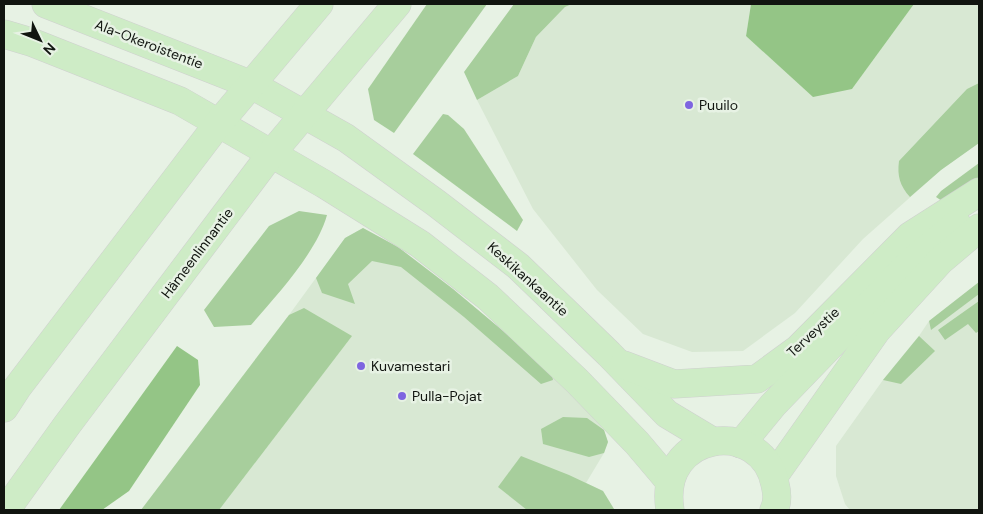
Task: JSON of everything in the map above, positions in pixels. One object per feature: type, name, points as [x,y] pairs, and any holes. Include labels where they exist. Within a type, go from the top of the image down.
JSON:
[{"type":"main road","name":"Ala-Okeroistentie","points":[[46,4],[252,85],[305,115]]},
{"type":"main road","points":[[4,408],[17,388],[218,124],[319,4]]},
{"type":"main road","name":"Hämeenlinnantie","points":[[6,510],[67,425],[271,154],[397,4]]},
{"type":"main road","points":[[4,34],[31,42],[180,101],[324,184],[420,244],[488,297],[577,381],[670,482]]},
{"type":"main road","name":"Keskikankaantie","points":[[305,115],[346,138],[436,203],[518,266],[667,414],[712,441]]},
{"type":"main road","name":"Terveystie","points":[[616,362],[674,384],[756,379],[798,349],[910,236],[979,192]]},
{"type":"main road","name":"Terveystie","points":[[741,444],[773,405],[911,262],[979,206]]},
{"type":"main road","points":[[774,476],[877,330],[940,261],[979,228]]},
{"type":"main road","points":[[670,510],[668,497],[670,482],[675,468],[685,456],[698,446],[712,441],[727,440],[755,451],[766,462],[774,476],[777,491],[774,510]]},
{"type":"shaded area","points":[[572,4],[751,4],[746,36],[852,89],[914,4],[979,4],[979,143],[941,170],[863,239],[795,313],[743,351],[692,352],[643,334],[597,290],[533,209],[477,100],[518,76],[536,37],[565,7]]},
{"type":"shaded area","points":[[363,228],[398,247],[453,289],[551,371],[604,430],[608,442],[604,453],[586,483],[603,491],[614,510],[141,510],[345,238]]},
{"type":"shaded area","points":[[979,282],[979,510],[850,510],[845,504],[836,476],[836,446],[883,380],[929,321]]},
{"type":"green space","points":[[427,4],[487,4],[394,133],[374,120],[368,89]]},
{"type":"green space","points":[[514,4],[572,4],[565,7],[536,37],[518,76],[477,100],[464,72]]},
{"type":"green space","points":[[751,4],[914,4],[852,89],[813,97],[746,36]]},
{"type":"green space","points":[[979,83],[979,143],[941,170],[910,197],[900,180],[898,171],[899,161],[967,89]]},
{"type":"green space","points":[[443,114],[448,115],[464,129],[523,220],[517,231],[413,154]]},
{"type":"green space","points":[[979,163],[979,180],[942,201],[936,197],[941,191]]},
{"type":"green space","points":[[299,211],[327,215],[314,244],[295,273],[251,325],[214,327],[204,310],[269,226]]},
{"type":"green space","points":[[363,228],[398,247],[453,289],[551,371],[553,380],[541,384],[464,317],[401,267],[372,261],[348,284],[355,304],[322,293],[316,278],[345,238]]},
{"type":"green space","points":[[979,282],[979,294],[931,330],[929,321]]},
{"type":"green space","points":[[979,301],[979,331],[976,333],[968,324],[945,340],[938,330]]},
{"type":"green space","points":[[304,308],[352,336],[219,510],[141,510],[289,315]]},
{"type":"green space","points":[[919,336],[935,351],[901,384],[883,380]]},
{"type":"green space","points":[[177,346],[198,360],[200,385],[129,491],[102,510],[59,510]]},
{"type":"green space","points":[[563,417],[587,418],[604,430],[608,442],[604,453],[589,457],[543,444],[541,429]]},
{"type":"green space","points":[[521,456],[603,491],[614,510],[527,510],[498,487]]},
{"type":"place","name":"Puuilo","points":[[689,105]]},
{"type":"place","name":"Kuvamestari","points":[[361,366]]},
{"type":"place","name":"Pulla-Pojat","points":[[402,396]]}]
